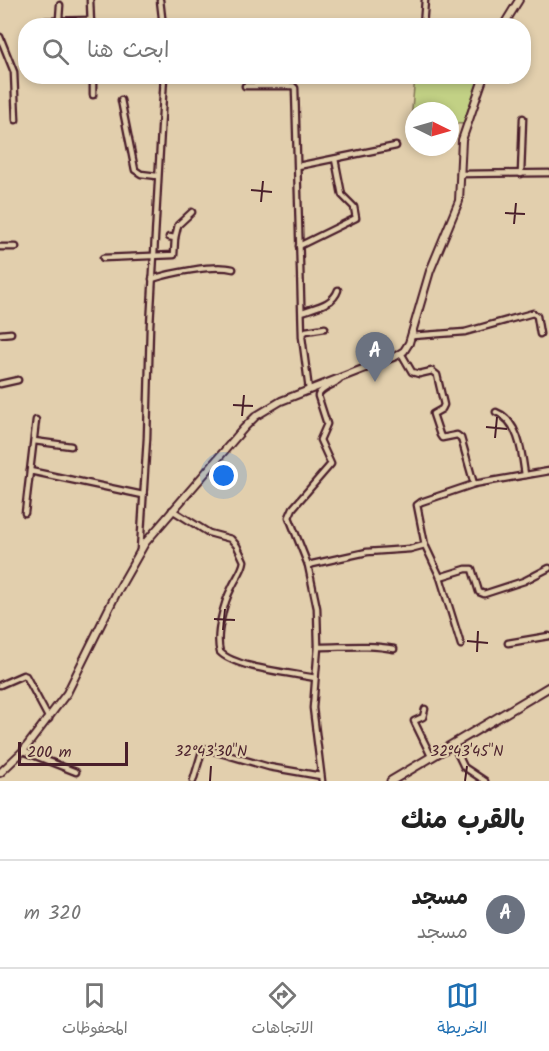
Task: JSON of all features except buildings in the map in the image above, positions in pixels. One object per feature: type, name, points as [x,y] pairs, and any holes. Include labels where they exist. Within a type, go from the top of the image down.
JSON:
[{"type":"main road","points":[[508,18],[519,0]]},
{"type":"main road","points":[[0,773],[23,751],[67,693],[140,550],[172,510],[256,416],[275,404],[401,354],[408,346],[430,271],[459,201],[462,140],[481,84]]},
{"type":"main road","points":[[392,781],[549,687]]},
{"type":"street","points":[[90,0],[91,18]]},
{"type":"street","points":[[160,0],[162,18]]},
{"type":"street","points":[[424,18],[425,0]]},
{"type":"street","points":[[59,18],[60,5]]},
{"type":"street","points":[[0,37],[14,72],[16,120]]},
{"type":"street","points":[[93,84],[93,95]]},
{"type":"street","points":[[140,550],[148,429],[152,279],[164,84]]},
{"type":"street","points":[[245,86],[294,87],[302,337],[309,390]]},
{"type":"street","points":[[121,99],[135,170],[141,174],[158,176]]},
{"type":"street","points":[[521,174],[523,118]]},
{"type":"street","points":[[298,166],[396,146]]},
{"type":"street","points":[[299,246],[356,218],[354,207],[342,195],[335,159]]},
{"type":"street","points":[[460,174],[549,173]]},
{"type":"street","points":[[103,258],[174,255],[172,238],[178,225],[192,212]]},
{"type":"street","points":[[0,247],[16,247]]},
{"type":"street","points":[[152,279],[164,275],[225,266],[233,268]]},
{"type":"street","points":[[302,312],[326,304],[336,296],[338,290]]},
{"type":"street","points":[[412,336],[465,332],[533,313],[537,316],[540,334]]},
{"type":"street","points":[[302,337],[306,331],[325,328]]},
{"type":"street","points":[[0,334],[10,333]]},
{"type":"street","points":[[401,354],[412,372],[419,374],[432,371],[436,375],[444,405],[442,409],[433,414],[440,437],[457,435],[461,438],[474,484]]},
{"type":"street","points":[[193,781],[203,747],[269,767],[322,779],[313,708],[318,647],[317,608],[308,566],[290,521],[290,513],[330,464],[321,442],[321,436],[327,424],[318,396],[321,391],[341,378]]},
{"type":"street","points":[[0,384],[18,380]]},
{"type":"street","points":[[496,412],[503,416],[519,438],[525,475]]},
{"type":"street","points":[[25,513],[36,420]]},
{"type":"street","points":[[34,441],[71,446]]},
{"type":"street","points":[[30,471],[143,495]]},
{"type":"street","points":[[461,645],[440,577],[425,545],[417,509],[418,503],[474,484],[549,471]]},
{"type":"street","points":[[172,510],[209,533],[231,539],[244,561],[228,597],[223,615],[219,633],[220,652],[224,656],[243,663],[315,678]]},
{"type":"street","points":[[308,566],[367,552],[410,549],[425,545]]},
{"type":"street","points":[[440,577],[472,569],[479,592],[484,594],[524,580],[549,568]]},
{"type":"street","points":[[508,643],[549,636]]},
{"type":"street","points":[[318,647],[372,645],[394,648]]},
{"type":"street","points":[[0,685],[26,675],[49,719]]},
{"type":"street","points":[[425,709],[423,717],[414,721],[431,756]]},
{"type":"street","points":[[453,744],[464,767],[485,781]]},
{"type":"street","points":[[23,751],[76,772]]},
{"type":"green space","points":[[414,84],[477,84],[463,124],[459,124],[459,102],[413,102]]},
{"type":"place","name":"مسجد","points":[[375,382]]}]
